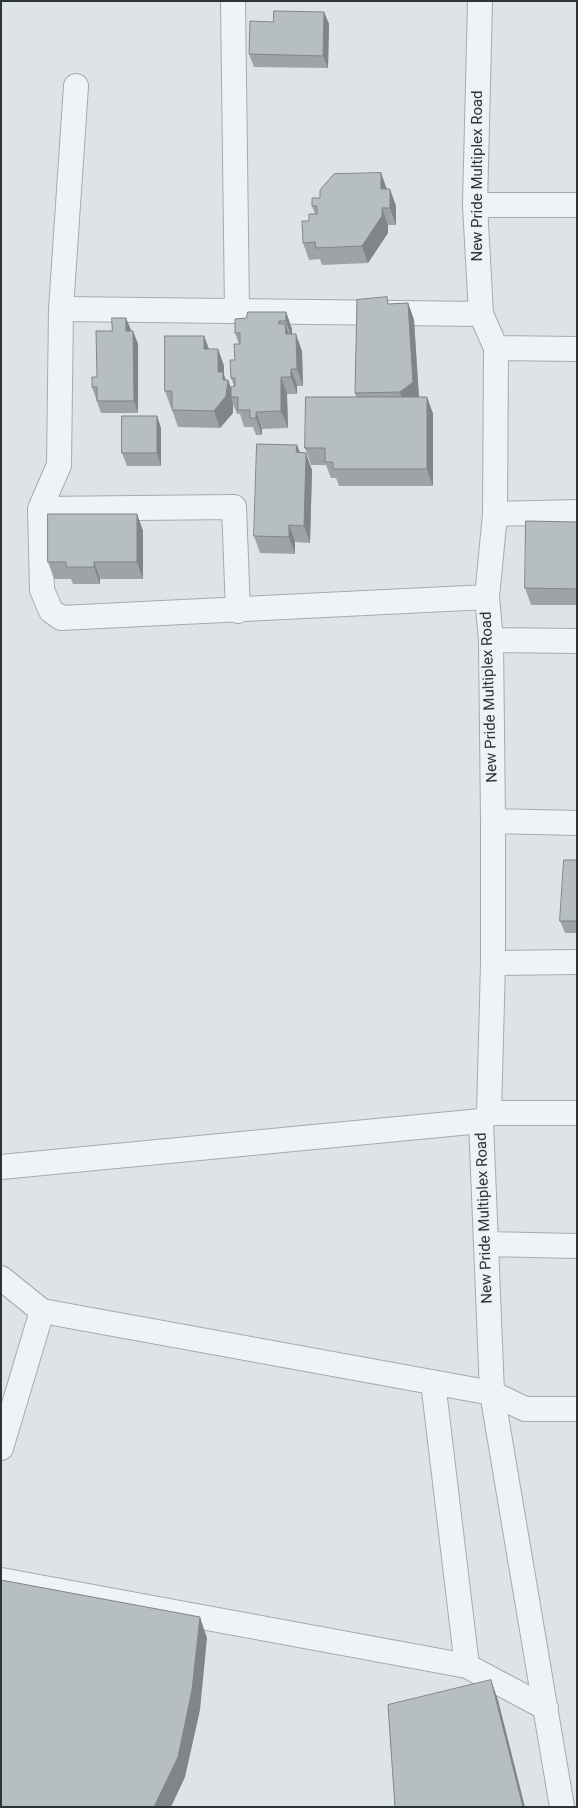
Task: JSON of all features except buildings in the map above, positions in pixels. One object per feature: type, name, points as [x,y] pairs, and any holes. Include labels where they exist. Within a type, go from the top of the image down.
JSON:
[{"type":"street","points":[[233,1],[237,311]]},
{"type":"street","name":"New Pride Multiplex Road","points":[[480,1],[475,205],[481,314],[496,348],[495,514],[487,597],[491,640],[493,963],[485,1117],[486,1244],[492,1393],[562,1807]]},
{"type":"street","points":[[76,86],[61,309],[59,465],[40,509],[42,590],[51,611],[61,618],[238,611],[487,597]]},
{"type":"street","points":[[475,205],[577,205]]},
{"type":"street","points":[[61,309],[481,314]]},
{"type":"street","points":[[496,348],[577,349]]},
{"type":"street","points":[[40,509],[234,507],[238,611]]},
{"type":"street","points":[[495,514],[577,512]]},
{"type":"street","points":[[491,640],[577,641]]},
{"type":"street","points":[[493,821],[577,823]]},
{"type":"street","points":[[493,963],[577,962]]},
{"type":"street","points":[[1,1168],[485,1117],[577,1113]]},
{"type":"street","points":[[486,1244],[577,1246]]},
{"type":"street","points":[[1,1278],[42,1311],[492,1393],[525,1409],[577,1410]]},
{"type":"street","points":[[1,1448],[42,1311]]},
{"type":"street","points":[[433,1382],[467,1666]]},
{"type":"street","points":[[1,1580],[467,1666],[546,1708]]}]
